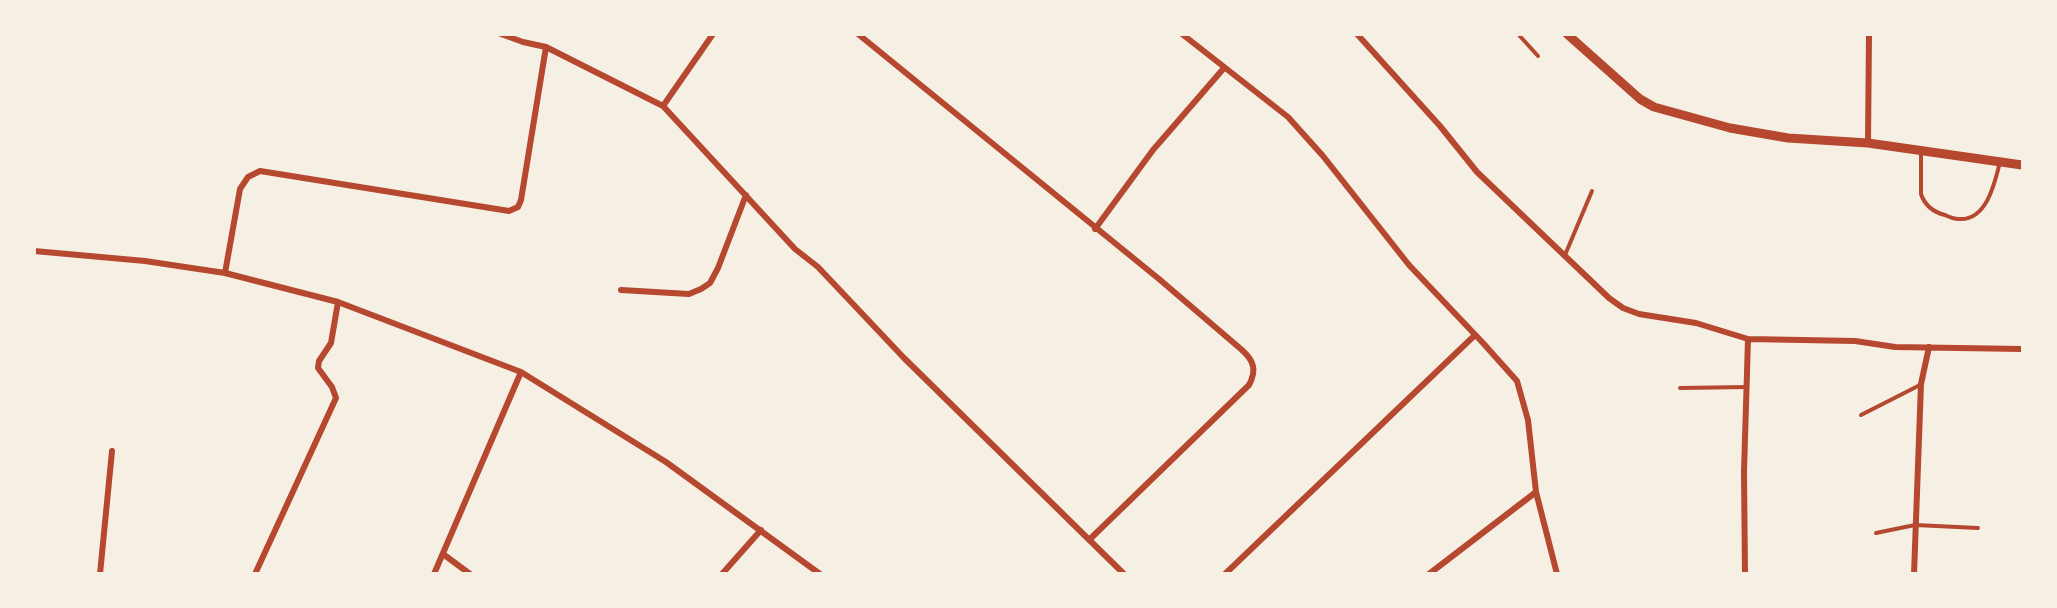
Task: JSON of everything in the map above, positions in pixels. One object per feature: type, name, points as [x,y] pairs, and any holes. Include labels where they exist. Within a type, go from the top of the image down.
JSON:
[{"type":"street","points":[[501,34],[546,47],[663,106],[795,249],[818,267],[904,358],[1124,573]]},
{"type":"street","points":[[523,42],[526,34]]},
{"type":"street","points":[[663,106],[713,34]]},
{"type":"street","points":[[858,34],[1159,279],[1250,357],[1254,375],[1249,385],[1089,540]]},
{"type":"street","points":[[1182,34],[1288,117],[1323,156],[1409,265],[1517,381],[1528,420],[1536,492],[1557,573]]},
{"type":"street","points":[[1357,34],[1440,126],[1477,172],[1609,298],[1623,308],[1639,314],[1696,323],[1748,339],[1855,341],[1895,347],[2022,349]]},
{"type":"street","points":[[1567,34],[1623,85],[1654,107],[1730,128],[1788,138],[1868,143],[2022,165]]},
{"type":"street","points":[[1868,143],[1869,34]]},
{"type":"street","points":[[225,273],[240,189],[248,177],[260,171],[509,211],[518,207],[546,47]]},
{"type":"street","points":[[1095,229],[1153,150],[1224,68]]},
{"type":"street","points":[[621,290],[689,294],[701,290],[710,283],[718,268],[746,195]]},
{"type":"street","points":[[34,251],[145,261],[225,273],[338,302],[520,372],[666,462],[820,573]]},
{"type":"street","points":[[255,573],[336,398],[332,387],[318,368],[319,361],[331,343],[338,302]]},
{"type":"street","points":[[1225,573],[1475,335]]},
{"type":"street","points":[[1745,573],[1748,339]]},
{"type":"street","points":[[1914,573],[1921,384],[1929,347]]},
{"type":"street","points":[[434,573],[520,372]]},
{"type":"street","points":[[100,573],[112,451]]},
{"type":"street","points":[[1429,573],[1536,492]]},
{"type":"street","points":[[722,573],[761,530]]},
{"type":"street","points":[[443,554],[470,573]]},
{"type":"lane","points":[[1518,34],[1538,56]]},
{"type":"lane","points":[[1921,150],[1923,200],[1937,213],[1959,219],[1974,215],[1990,198],[2000,161]]},
{"type":"lane","points":[[1564,255],[1592,191]]},
{"type":"lane","points":[[1861,415],[1921,384]]},
{"type":"lane","points":[[1680,388],[1746,387]]},
{"type":"lane","points":[[1876,533],[1915,525],[1978,528]]}]
